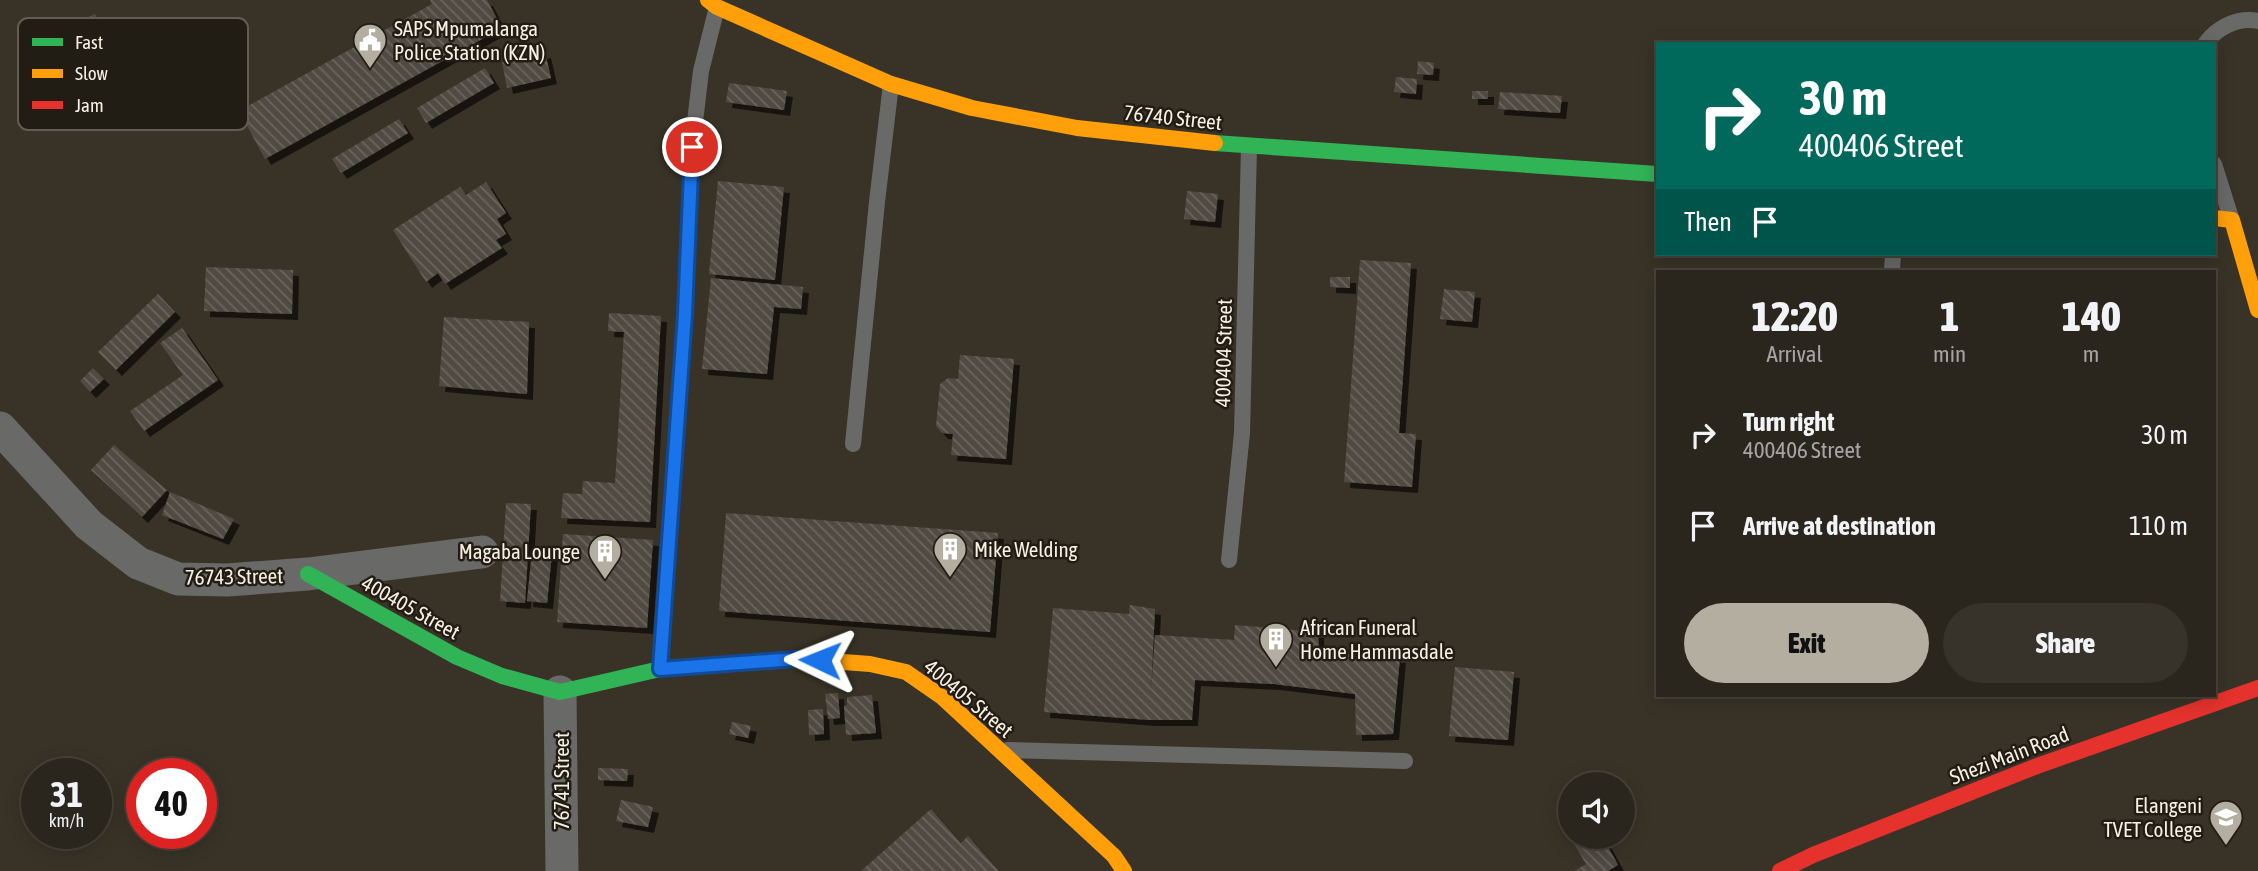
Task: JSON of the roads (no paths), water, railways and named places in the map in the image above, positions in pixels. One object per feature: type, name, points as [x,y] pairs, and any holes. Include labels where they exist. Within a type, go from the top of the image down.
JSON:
[{"type":"street","name":"76740 Street","points":[[712,4],[891,83],[972,108],[1077,128],[1249,147],[1656,174]]},
{"type":"street","points":[[2216,218],[2232,220],[2258,310]]},
{"type":"street","name":"76743 Street","points":[[0,428],[89,525],[138,562],[178,579],[227,580],[308,574],[482,552]]},
{"type":"street","name":"400405 Street","points":[[308,574],[457,657],[502,676],[561,692],[660,669],[795,659],[870,664],[906,672],[942,697],[1114,856],[1124,871]]},
{"type":"street","name":"Shezi Main Road","points":[[1780,871],[1813,855],[2037,766],[2258,688]]},
{"type":"street","name":"76741 Street","points":[[561,692],[562,871]]},
{"type":"lane","points":[[660,669],[685,314],[692,147],[712,4]]},
{"type":"lane","points":[[2206,42],[2211,35],[2229,24],[2258,21]]},
{"type":"lane","points":[[853,444],[891,83]]},
{"type":"lane","name":"400404 Street","points":[[1229,560],[1242,433],[1249,147]]},
{"type":"lane","points":[[2216,170],[2232,220]]},
{"type":"lane","points":[[999,750],[1405,761]]},
{"type":"place","name":"SAPS Mpumalanga Police Station (KZN)","points":[[370,70]]},
{"type":"place","name":"Mike Welding","points":[[950,579]]},
{"type":"place","name":"Magaba Lounge","points":[[605,581]]},
{"type":"place","name":"African Funeral Home Hammasdale","points":[[1276,669]]},
{"type":"place","name":"Elangeni TVET College","points":[[2226,847]]}]
